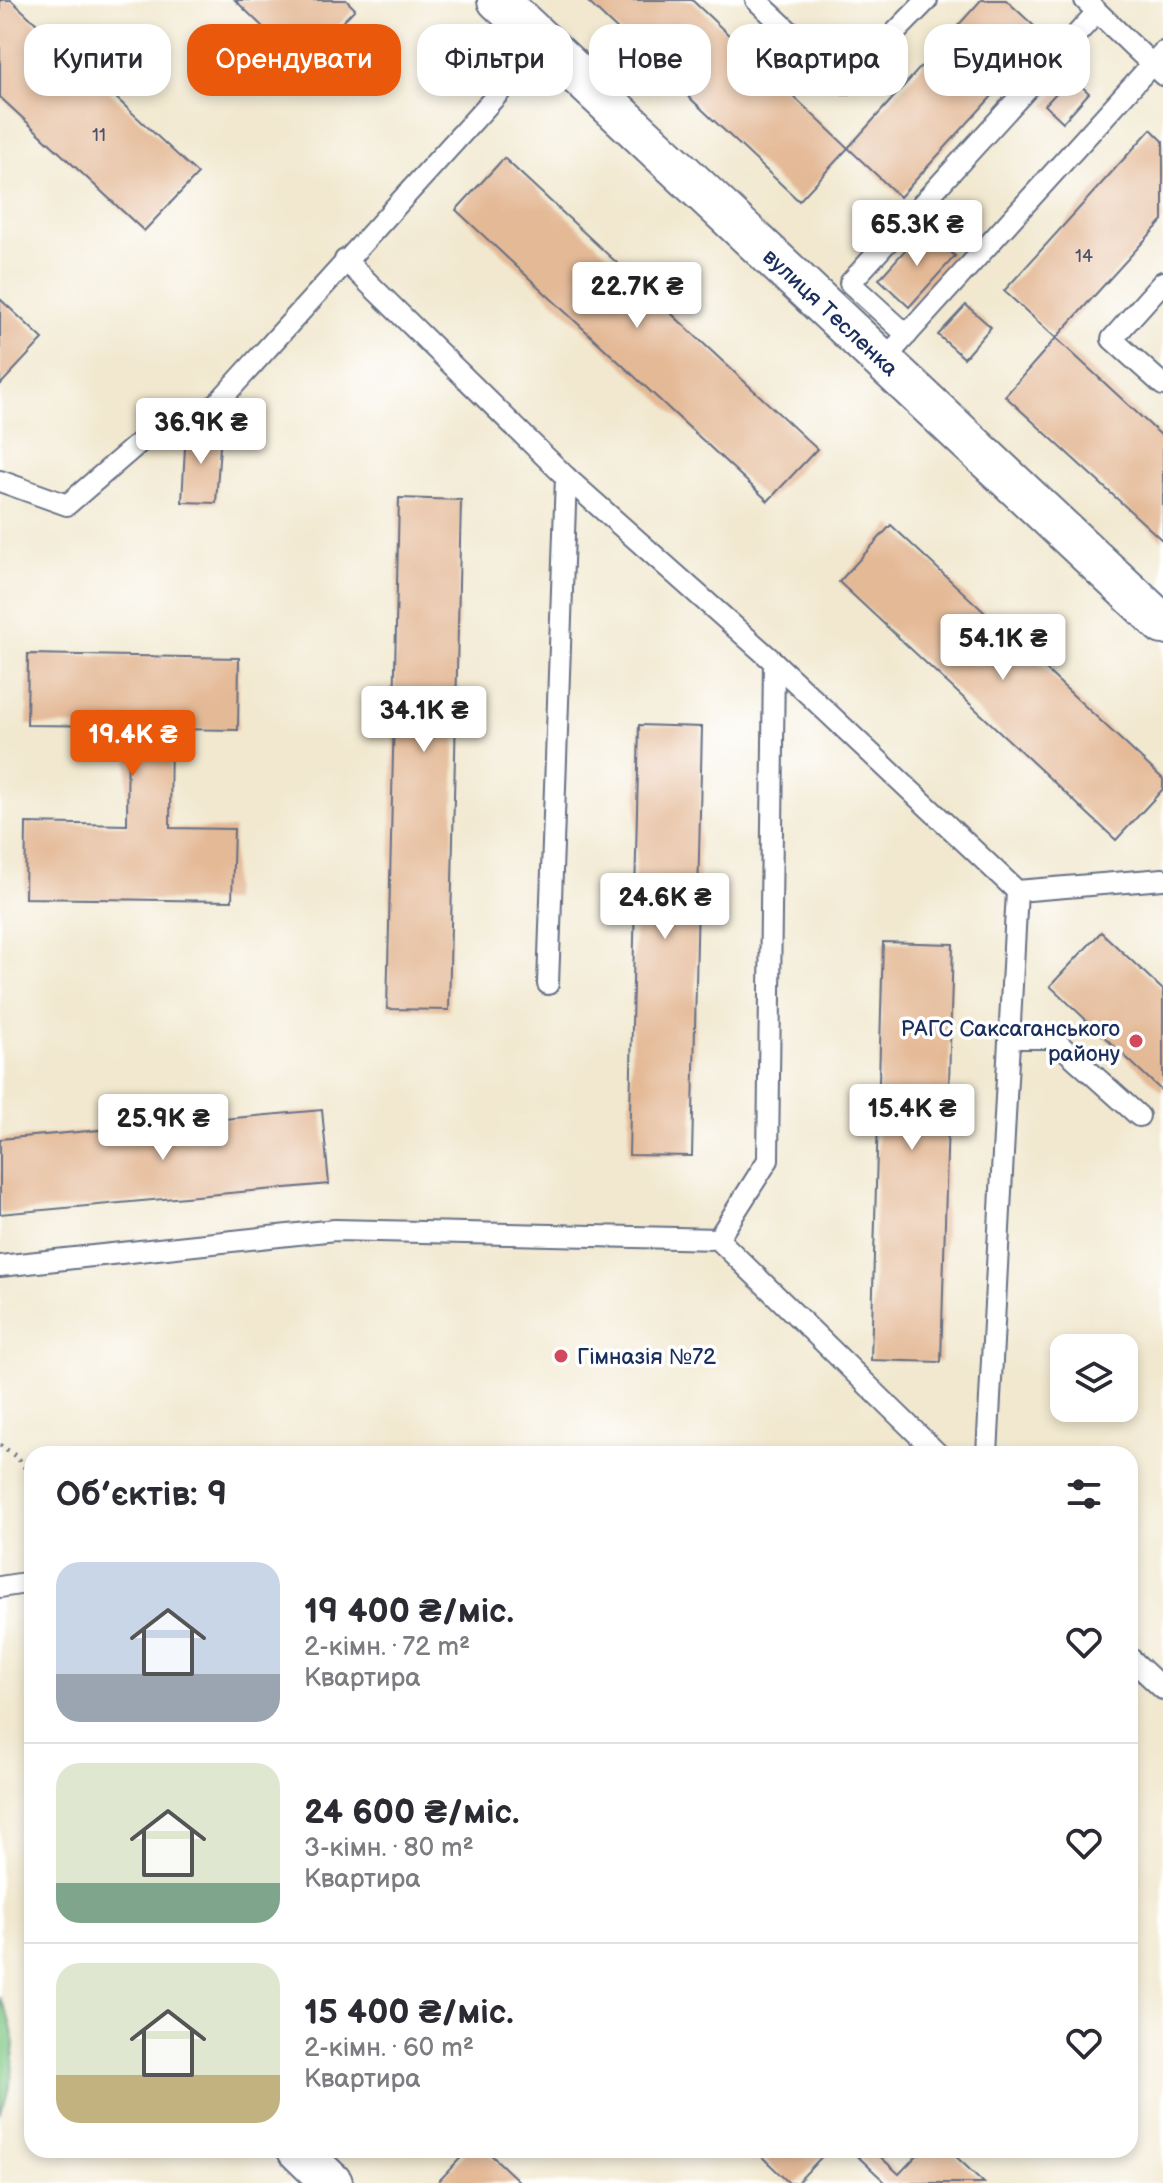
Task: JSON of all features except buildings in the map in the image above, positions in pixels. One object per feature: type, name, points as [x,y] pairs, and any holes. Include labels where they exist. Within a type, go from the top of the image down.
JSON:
[{"type":"street","name":"вулиця Тесленка","points":[[498,0],[524,24]]},
{"type":"street","name":"вулиця Тесленка","points":[[573,68],[895,348],[1163,624]]},
{"type":"street","points":[[306,2158],[332,2183]]},
{"type":"lane","points":[[756,0],[845,84],[927,0]]},
{"type":"lane","points":[[1091,6],[1159,64],[895,348],[850,283],[1091,6]]},
{"type":"lane","points":[[0,481],[67,505],[161,424],[214,407],[495,96]]},
{"type":"lane","points":[[345,260],[566,477],[774,662],[1017,891],[1163,879]]},
{"type":"lane","points":[[1163,282],[1112,339],[1163,385]]},
{"type":"lane","points":[[548,984],[566,477]]},
{"type":"lane","points":[[718,1239],[768,1160],[774,662]]},
{"type":"lane","points":[[987,1446],[1017,891]]},
{"type":"lane","points":[[1010,1038],[1052,1038],[1139,1116]]},
{"type":"lane","points":[[0,1266],[335,1230],[718,1239],[930,1446]]},
{"type":"lane","points":[[0,1587],[24,1583]]},
{"type":"lane","points":[[1138,1666],[1163,1689]]},
{"type":"path","points":[[0,1445],[24,1466]]},
{"type":"green space","points":[[0,1999],[11,2028],[14,2057],[0,2115]]},
{"type":"place","name":"РАГС Саксаганського району","points":[[1136,1041]]},
{"type":"place","name":"Гімназія №72","points":[[561,1356]]}]
